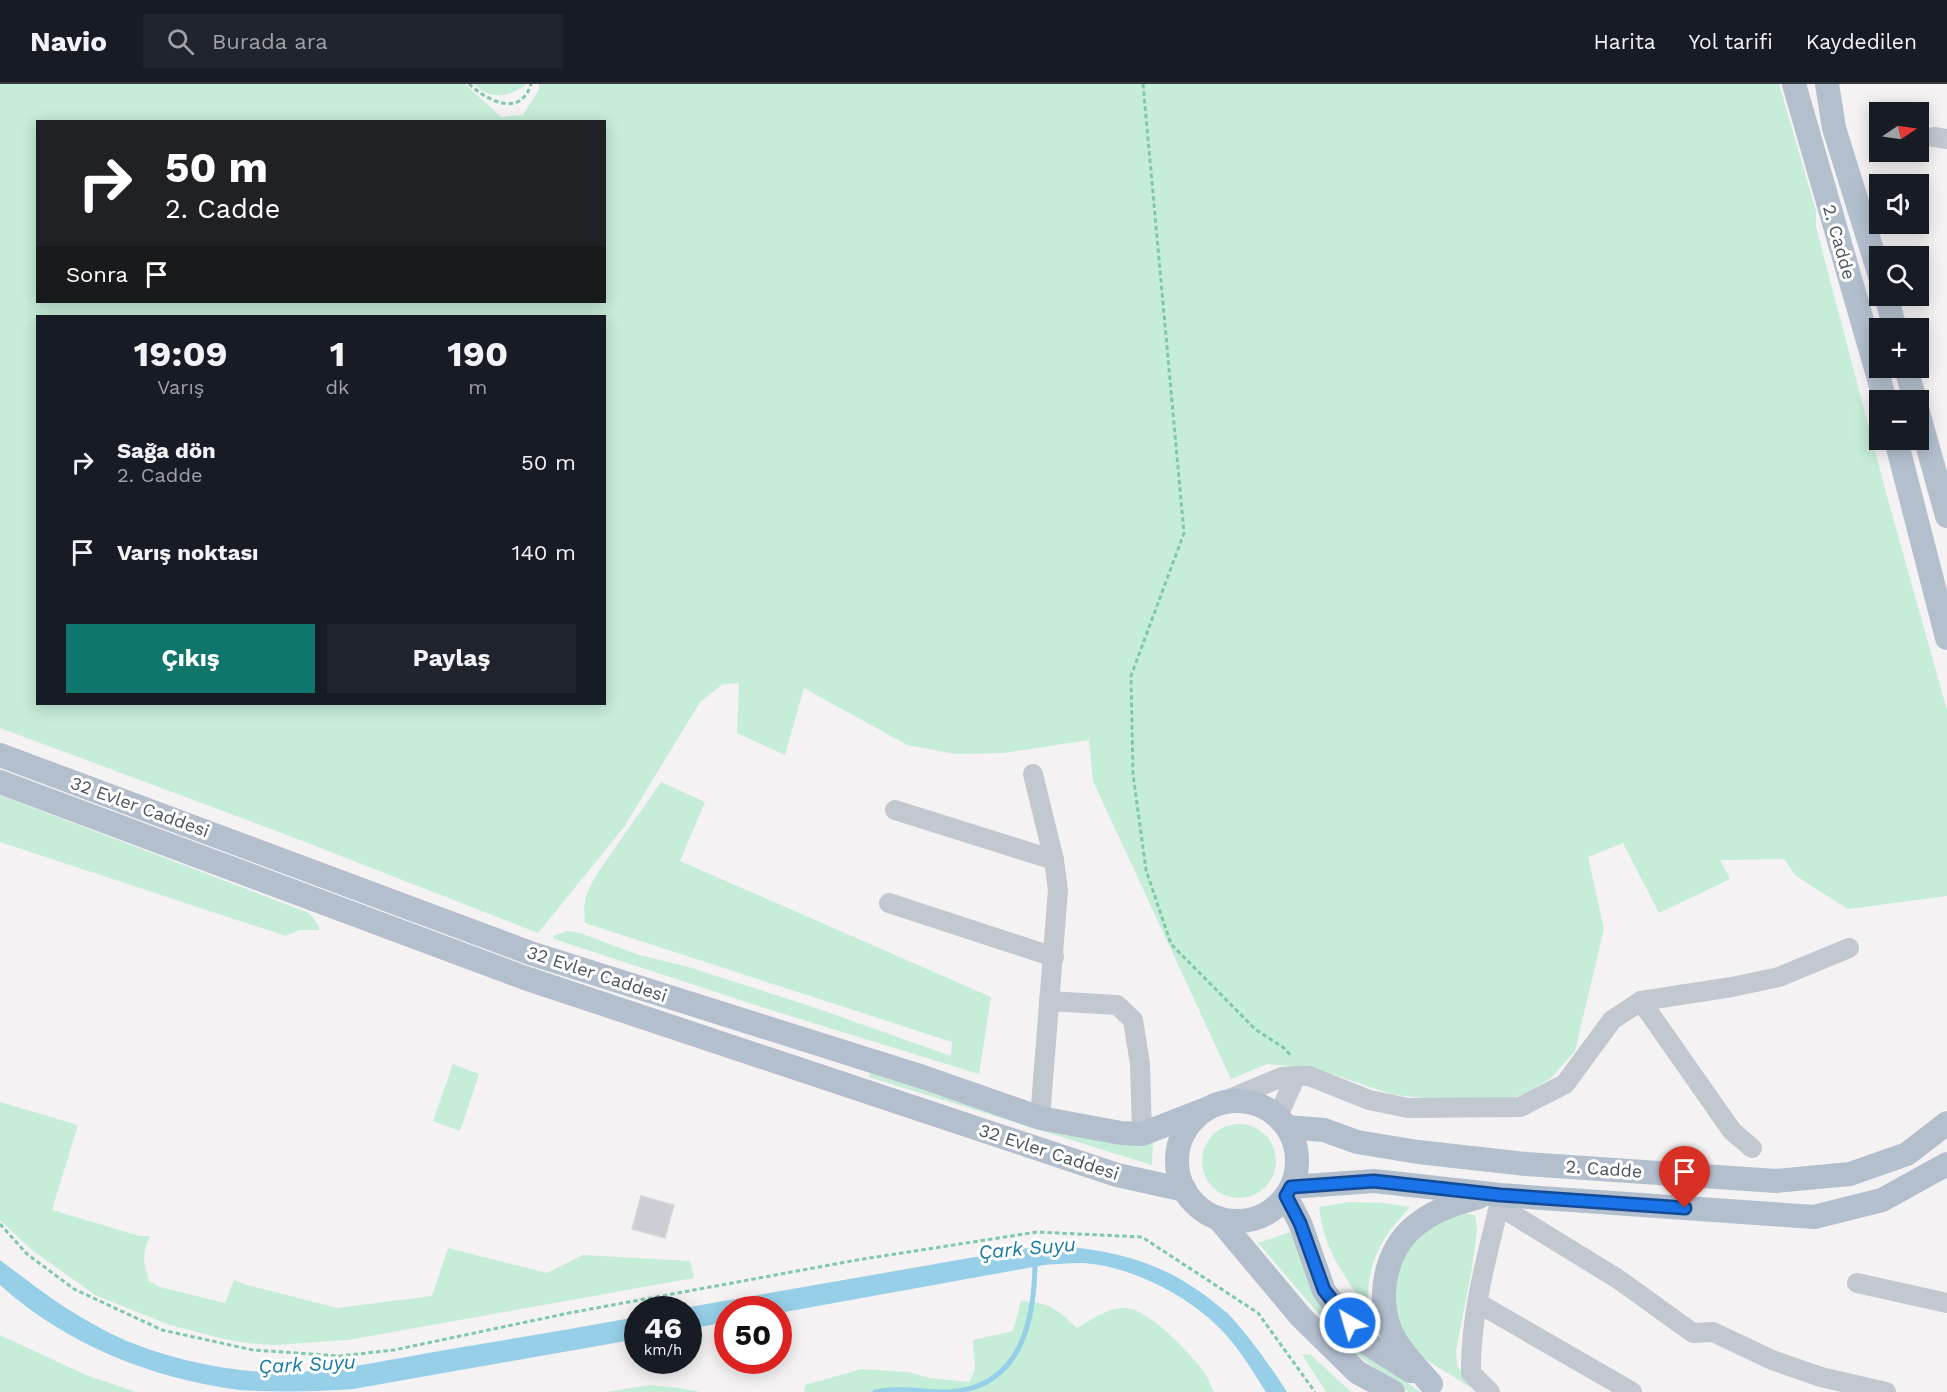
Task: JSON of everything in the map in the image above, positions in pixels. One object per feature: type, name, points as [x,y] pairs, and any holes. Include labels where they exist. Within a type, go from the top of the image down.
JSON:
[{"type":"main road","name":"2. Cadde","points":[[1794,84],[1882,390]]},
{"type":"main road","name":"2. Cadde","points":[[1827,84],[1834,128],[1871,246]]},
{"type":"main road","points":[[1899,450],[1947,638]]},
{"type":"main road","points":[[1929,450],[1947,516]]},
{"type":"main road","name":"32 Evler Caddesi","points":[[0,755],[533,954],[924,1077],[1040,1118],[1121,1133],[1142,1134],[1213,1106]]},
{"type":"main road","name":"32 Evler Caddesi","points":[[0,782],[525,978],[1117,1175],[1185,1190]]},
{"type":"main road","points":[[1242,1101],[1261,1106],[1282,1122],[1295,1146],[1297,1167],[1289,1192],[1272,1210],[1255,1218],[1237,1221],[1218,1218],[1205,1212],[1193,1202],[1178,1173],[1177,1155],[1182,1138],[1191,1122],[1213,1106],[1242,1101]]},
{"type":"main road","name":"2. Cadde","points":[[1282,1122],[1324,1130],[1357,1142],[1418,1152],[1526,1164],[1776,1181],[1850,1174],[1907,1154],[1947,1124]]},
{"type":"main road","name":"2. Cadde","points":[[1289,1192],[1374,1181],[1496,1198],[1814,1217],[1882,1200],[1947,1164]]},
{"type":"main road","points":[[1289,1192],[1324,1290],[1362,1340],[1437,1388]]},
{"type":"main road","points":[[1437,1388],[1404,1353],[1390,1329],[1382,1293],[1388,1264],[1403,1239],[1419,1222],[1453,1204],[1496,1198]]},
{"type":"main road","points":[[1218,1218],[1301,1317],[1357,1372],[1393,1392]]},
{"type":"street","points":[[1033,774],[1054,860],[1058,890],[1040,1118]]},
{"type":"street","points":[[895,810],[1054,860]]},
{"type":"street","points":[[889,903],[1054,957]]},
{"type":"street","points":[[1213,1106],[1282,1077],[1303,1076],[1369,1100],[1408,1108],[1520,1107],[1565,1084],[1612,1020],[1641,1001],[1779,977],[1849,948]]},
{"type":"street","points":[[1049,1001],[1117,1005],[1133,1020],[1140,1064],[1142,1134]]},
{"type":"street","points":[[1641,1001],[1732,1131],[1752,1148]]},
{"type":"street","points":[[1282,1122],[1303,1076]]},
{"type":"street","points":[[1490,1392],[1471,1372],[1470,1351],[1496,1198],[1618,1279],[1693,1333],[1713,1332],[1791,1367],[1821,1377],[1886,1392]]},
{"type":"street","points":[[1857,1283],[1947,1303]]},
{"type":"street","points":[[1478,1304],[1632,1392]]},
{"type":"path","points":[[469,84],[480,94],[501,104],[516,103],[529,91],[531,84]]},
{"type":"path","points":[[1143,84],[1184,533],[1131,676],[1133,774],[1146,870],[1172,944],[1255,1029],[1284,1048],[1303,1076]]},
{"type":"path","points":[[0,1224],[27,1254],[75,1289],[162,1330],[253,1350],[340,1356],[394,1350],[569,1313],[857,1260],[1037,1232],[1142,1237],[1258,1313],[1315,1392]]},
{"type":"green space","points":[[0,84],[465,84],[501,117],[523,115],[539,90],[539,84],[1779,84],[1816,211],[1816,227],[1869,428],[1869,450],[1875,450],[1947,710],[1947,896],[1848,909],[1796,876],[1784,859],[1720,860],[1730,879],[1659,913],[1623,843],[1588,857],[1604,929],[1575,1051],[1551,1078],[1526,1093],[1494,1105],[1394,1095],[1317,1069],[1267,1064],[1231,1079],[1093,781],[1089,740],[1004,753],[955,754],[907,745],[804,688],[785,755],[737,733],[739,683],[723,684],[700,702],[624,827],[538,933],[282,833],[0,728]]},
{"type":"green space","points":[[474,84],[527,84],[507,94],[494,95]]},
{"type":"green space","points":[[661,782],[705,802],[680,861],[991,997],[979,1074],[771,1010],[554,939],[553,936],[568,931],[580,933],[639,955],[685,966],[813,1007],[951,1056],[952,1042],[585,923],[585,901],[591,885]]},
{"type":"green space","points":[[0,795],[309,913],[319,926],[319,930],[299,930],[286,936],[0,842]]},
{"type":"green space","points":[[453,1064],[479,1074],[460,1131],[433,1121]]},
{"type":"green space","points":[[870,1072],[1131,1144],[1153,1143],[1152,1165],[869,1077]]},
{"type":"green space","points":[[0,1102],[78,1125],[52,1210],[140,1236],[150,1236],[144,1258],[149,1281],[160,1287],[225,1303],[234,1280],[337,1308],[432,1296],[448,1248],[547,1273],[583,1255],[690,1261],[694,1278],[348,1340],[274,1345],[224,1339],[170,1325],[95,1295],[32,1250],[0,1220]]},
{"type":"green space","points":[[1232,1124],[1246,1124],[1260,1130],[1270,1140],[1276,1154],[1274,1175],[1260,1192],[1246,1198],[1232,1198],[1218,1192],[1208,1182],[1202,1168],[1202,1154],[1208,1140],[1218,1130]]},
{"type":"green space","points":[[1349,1202],[1385,1203],[1410,1207],[1390,1230],[1372,1265],[1368,1309],[1336,1261],[1321,1221],[1319,1207]]},
{"type":"green space","points":[[1460,1213],[1475,1215],[1477,1230],[1456,1350],[1457,1365],[1470,1387],[1420,1356],[1407,1342],[1394,1302],[1400,1260],[1417,1234]]},
{"type":"green space","points":[[1290,1232],[1306,1273],[1389,1370],[1420,1392],[1405,1390],[1348,1348],[1258,1243]]},
{"type":"green space","points":[[1021,1301],[1046,1305],[1077,1328],[1111,1310],[1124,1308],[1145,1315],[1191,1356],[1206,1375],[1214,1392],[804,1392],[805,1385],[862,1369],[908,1372],[929,1378],[970,1382],[975,1369],[973,1340],[1013,1331]]},
{"type":"green space","points":[[0,1335],[86,1375],[136,1392],[0,1392]]},
{"type":"green space","points":[[1302,1354],[1311,1355],[1351,1392],[1326,1392]]},
{"type":"green space","points":[[650,1385],[680,1388],[700,1392],[607,1392]]},
{"type":"water","name":"Çark Suyu","points":[[1044,1245],[1111,1253],[1172,1275],[1192,1286],[1225,1311],[1261,1354],[1287,1392],[1266,1392],[1232,1342],[1202,1313],[1184,1300],[1143,1278],[1101,1265],[1081,1263],[1044,1265],[792,1311],[792,1296],[752,1296]]},
{"type":"water","points":[[0,1260],[88,1322],[123,1339],[147,1349],[198,1363],[251,1371],[300,1372],[335,1369],[624,1319],[624,1341],[353,1389],[239,1390],[174,1377],[112,1356],[53,1325],[0,1285]]},
{"type":"water","points":[[714,1303],[714,1324],[702,1327],[702,1305]]},
{"type":"building","points":[[641,1196],[674,1205],[665,1238],[632,1229]]},
{"type":"waterway","name":"Çark Suyu","points":[[875,1392],[902,1390],[948,1392],[973,1388],[993,1378],[1008,1364],[1019,1347],[1027,1327],[1032,1305],[1035,1259]]},
{"type":"route","points":[[1350,1323],[1324,1290],[1300,1223],[1286,1196],[1291,1187],[1374,1181],[1500,1195],[1685,1208]]}]
